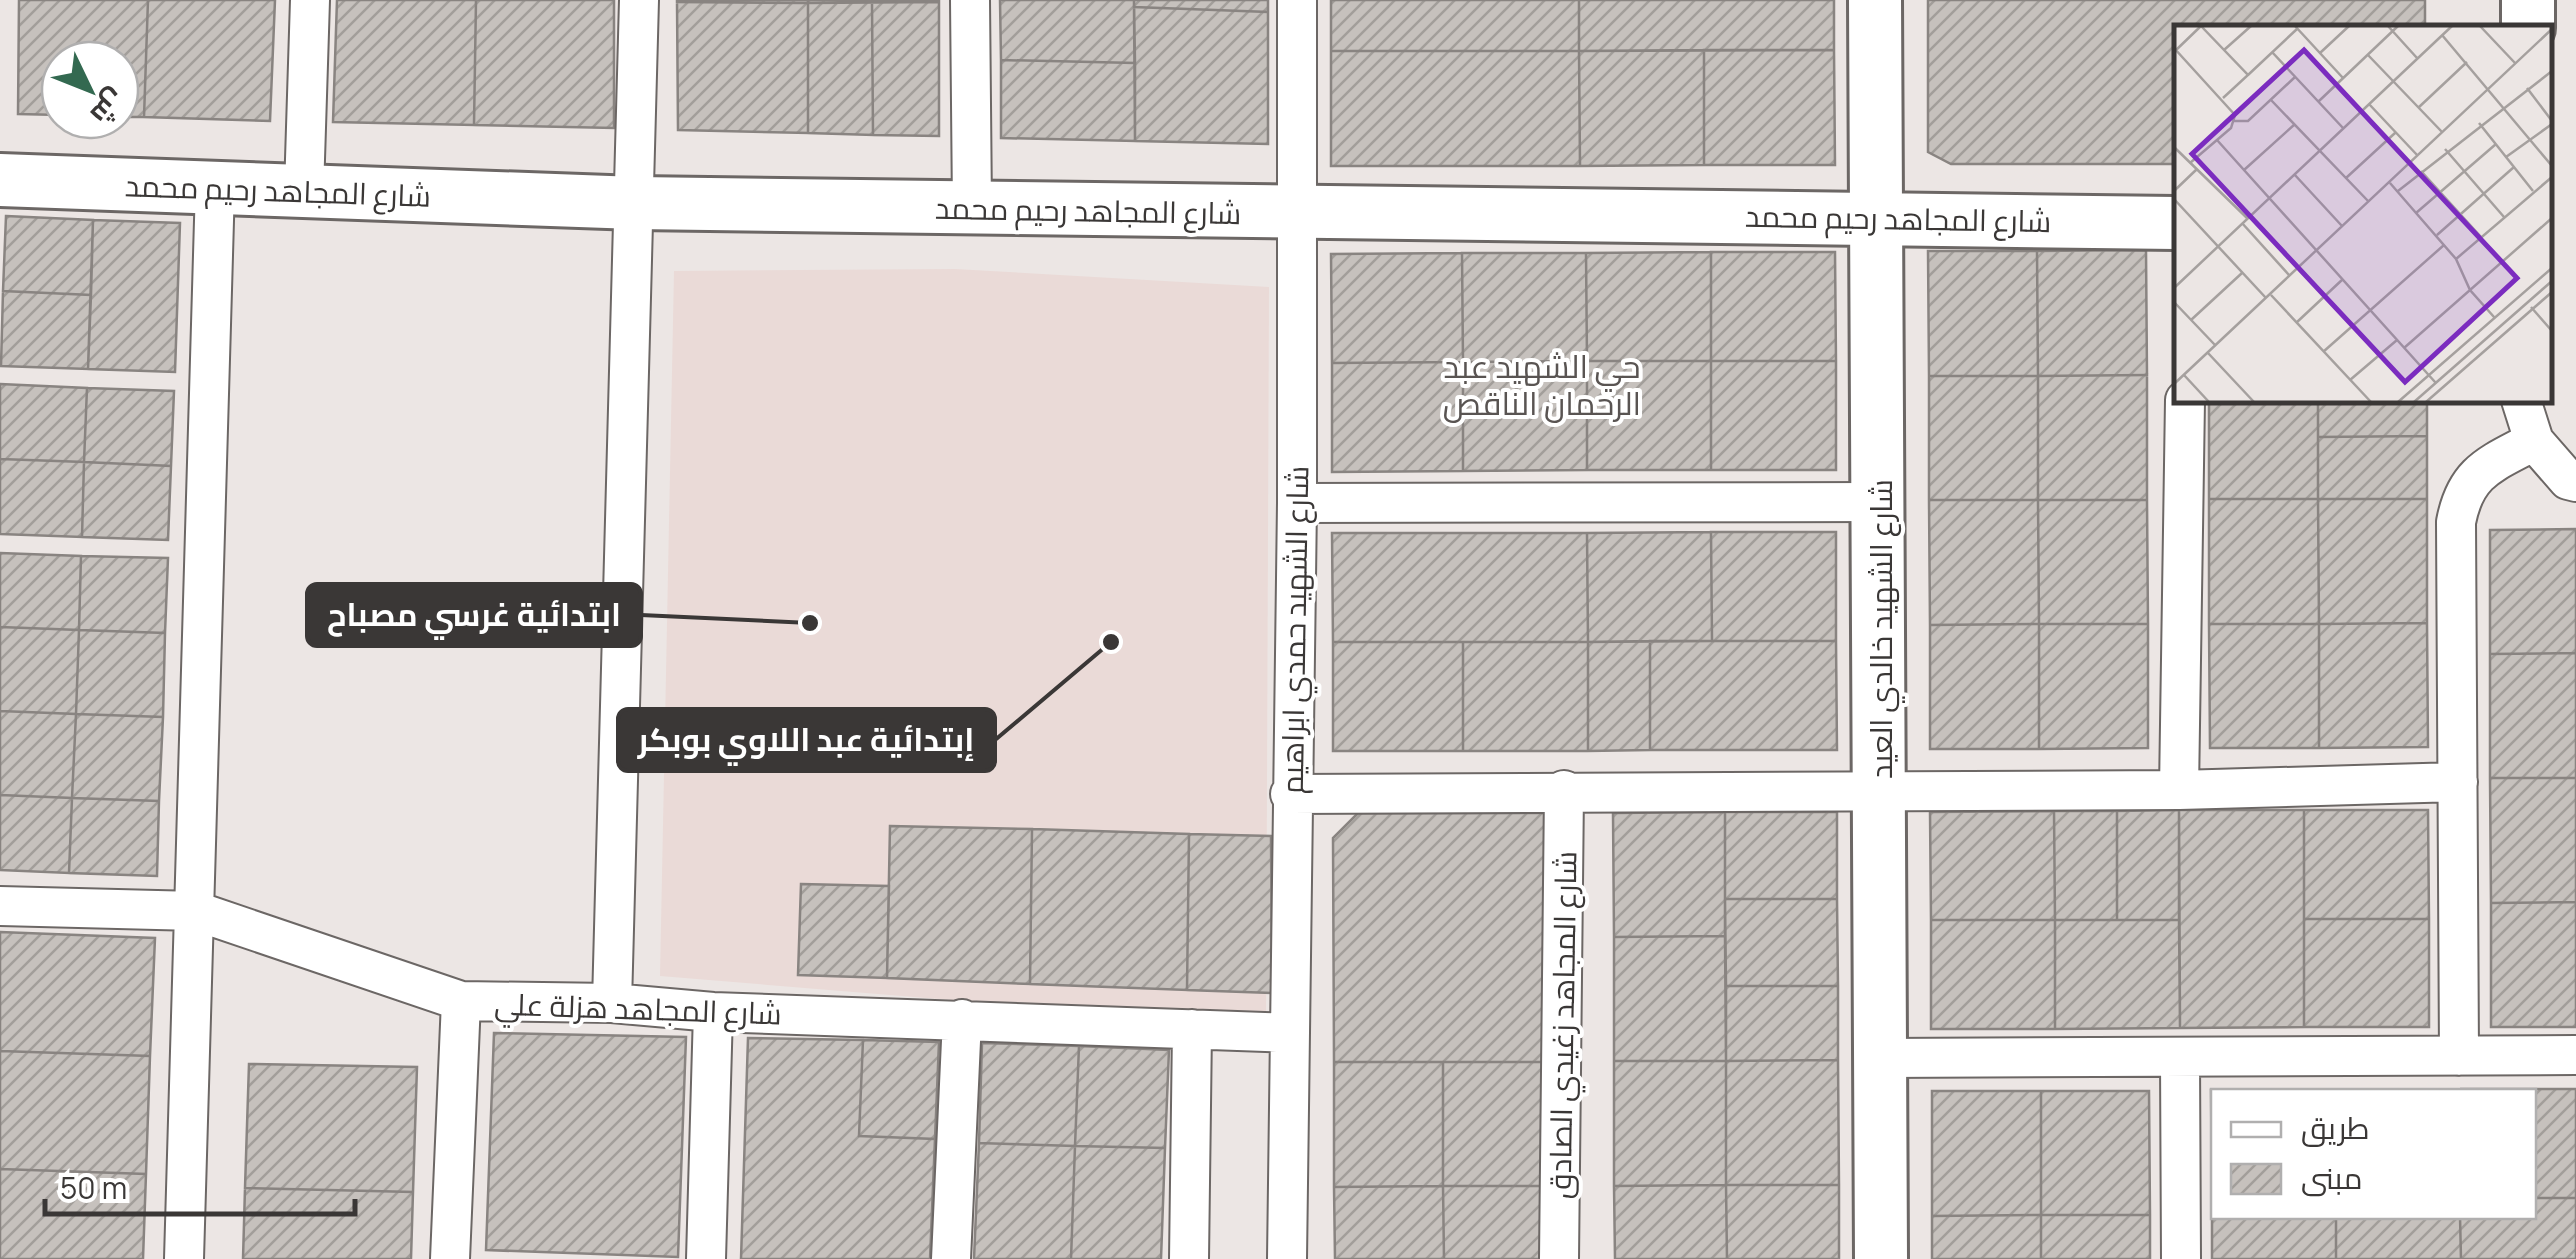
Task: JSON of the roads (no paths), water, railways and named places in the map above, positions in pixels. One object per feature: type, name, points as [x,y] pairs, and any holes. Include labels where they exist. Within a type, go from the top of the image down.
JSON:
[{"type":"street","points":[[304,191],[310,0]]},
{"type":"street","points":[[612,1003],[639,0]]},
{"type":"street","points":[[970,0],[972,206]]},
{"type":"street","name":"شارع الشهيد حمدي ابراهيم","points":[[1288,1259],[1290,794],[1297,504],[1297,0]]},
{"type":"street","name":"شارع الشهيد خالدي العيد","points":[[1875,0],[1881,1259]]},
{"type":"street","name":"شارع المجاهد رحيم محمد","points":[[0,180],[636,203],[972,206],[1296,215],[1877,216],[2174,224]]},
{"type":"street","points":[[184,1259],[215,186]]},
{"type":"street","points":[[2179,790],[2185,402]]},
{"type":"street","points":[[2521,402],[2534,441],[2568,480],[2576,482]]},
{"type":"street","points":[[2460,1056],[2456,555],[2461,500],[2477,472],[2534,441]]},
{"type":"street","points":[[1297,504],[1880,502]]},
{"type":"street","points":[[1290,794],[2179,790],[2458,782]]},
{"type":"street","name":"شارع المجاهد زغيدي الصادق","points":[[1560,1259],[1564,790]]},
{"type":"street","name":"شارع المجاهد هزلة علي","points":[[0,906],[196,911],[461,1002],[612,1003],[712,1012],[1290,1032]]},
{"type":"street","points":[[450,1259],[461,1002]]},
{"type":"street","points":[[706,1259],[712,1012]]},
{"type":"street","points":[[951,1259],[962,1019]]},
{"type":"street","points":[[1189,1259],[1192,1029]]},
{"type":"street","points":[[1883,1058],[2180,1060],[2576,1055]]},
{"type":"street","points":[[2180,1060],[2182,1259]]},
{"type":"place","name":"ابتدائية غرسي مصباح","points":[[810,623]]},
{"type":"place","name":"إبتدائية عبد اللاوي بوبكر","points":[[1111,642]]},
{"type":"district","name":"حي الشهيد عبد الرحمان الناقص","points":[[1542,384]]}]
